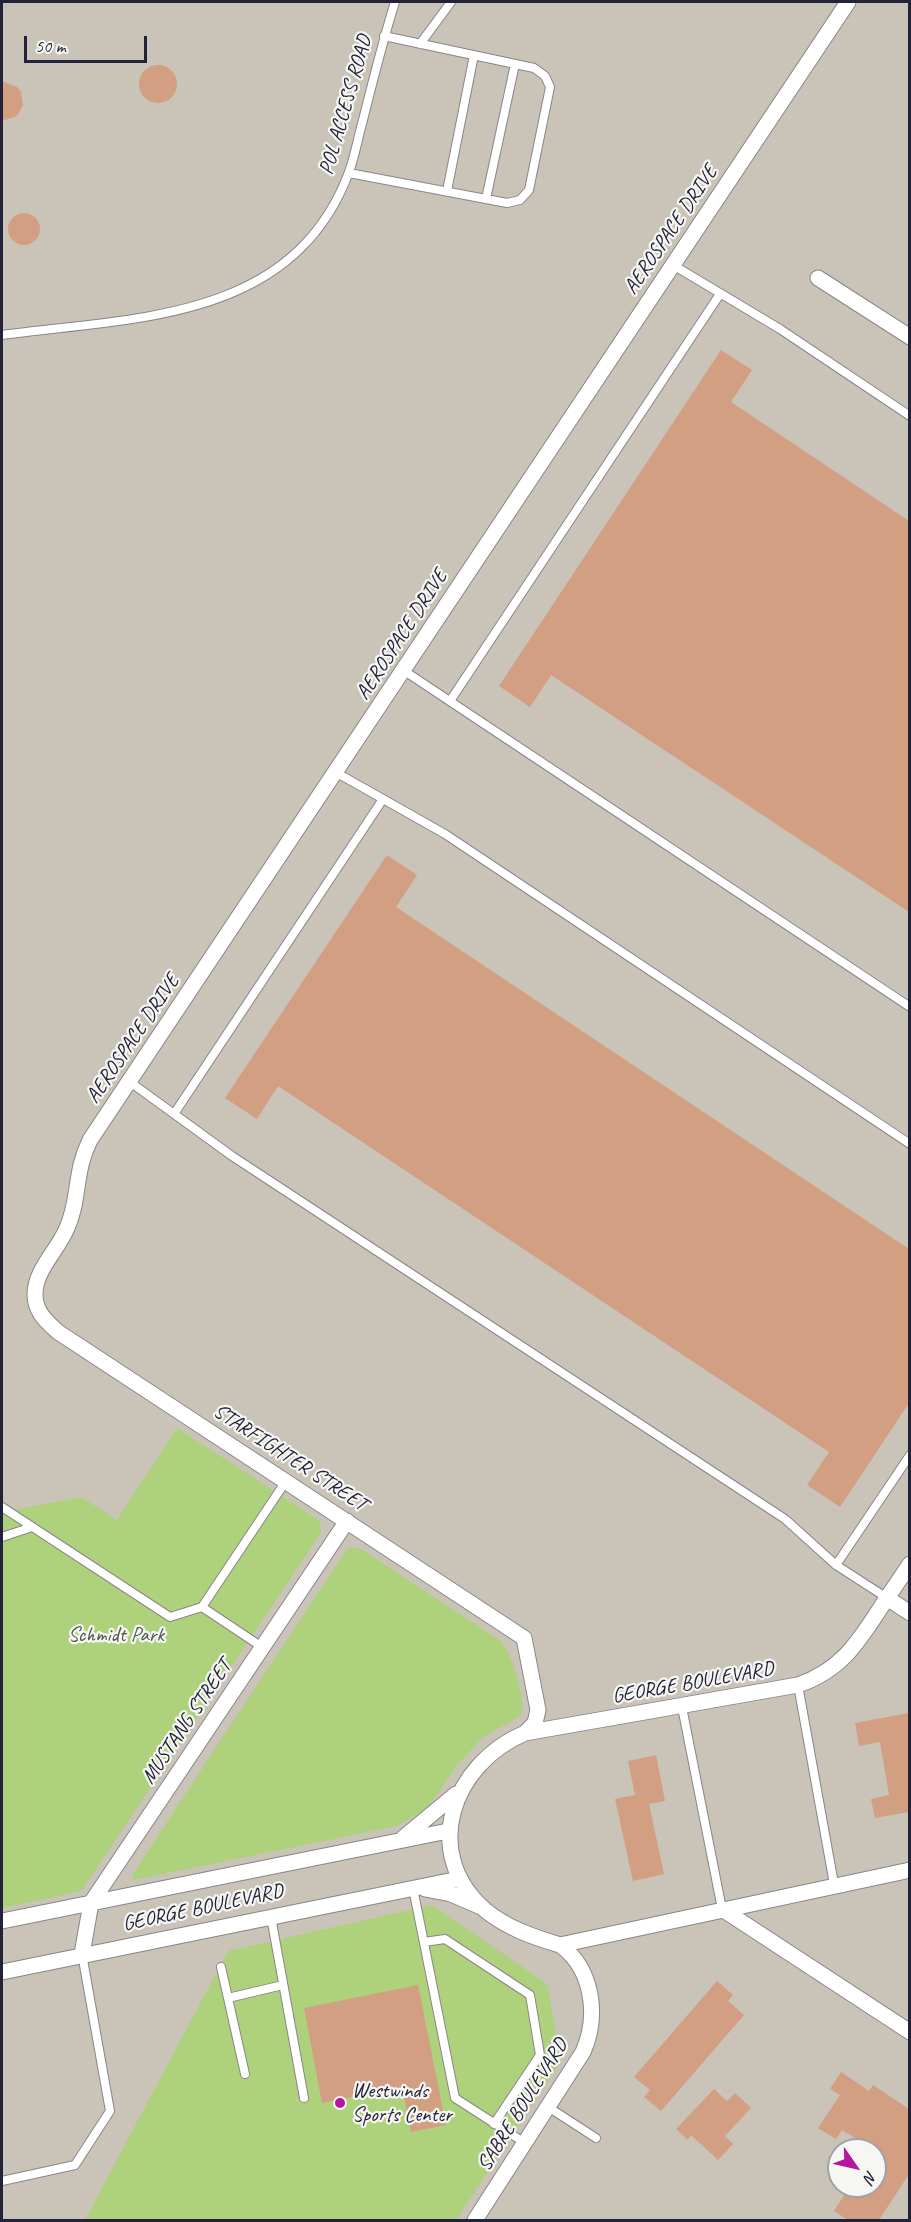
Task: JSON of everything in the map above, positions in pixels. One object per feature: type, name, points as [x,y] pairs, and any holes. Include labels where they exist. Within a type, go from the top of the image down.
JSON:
[{"type":"street","name":"AEROSPACE DRIVE","points":[[37,1308],[36,1287],[68,1226],[82,1157],[848,2]]},
{"type":"street","points":[[819,278],[909,338]]},
{"type":"street","name":"STARFIGHTER STREET","points":[[37,1308],[43,1318],[58,1332],[524,1638],[538,1710],[535,1724],[525,1733]]},
{"type":"street","name":"MUSTANG STREET","points":[[82,1954],[91,1903],[347,1521]]},
{"type":"street","points":[[909,1564],[887,1598],[909,1613]]},
{"type":"street","name":"GEORGE BOULEVARD","points":[[400,1841],[444,1806],[462,1788],[480,1762],[493,1750],[525,1733],[682,1707],[798,1685],[820,1678],[836,1667],[849,1653],[887,1598]]},
{"type":"street","name":"GEORGE BOULEVARD","points":[[462,1788],[451,1814],[448,1831],[459,1879],[484,1909]]},
{"type":"street","name":"GEORGE BOULEVARD","points":[[2,1921],[448,1831]]},
{"type":"street","points":[[560,1945],[834,1884],[909,1870]]},
{"type":"street","name":"GEORGE BOULEVARD","points":[[2,1972],[459,1879]]},
{"type":"street","name":"GEORGE BOULEVARD","points":[[413,1888],[442,1892],[484,1909],[516,1930],[560,1945]]},
{"type":"street","points":[[722,1909],[909,2032]]},
{"type":"street","name":"SABRE BOULEVARD","points":[[475,2220],[584,2052],[592,2022],[586,1980],[571,1953],[560,1945]]},
{"type":"lane","name":"POL ACCESS ROAD","points":[[2,335],[179,312],[242,291],[280,268],[309,239],[329,210],[349,173],[395,2]]},
{"type":"lane","points":[[420,44],[451,2]]},
{"type":"lane","points":[[349,173],[507,203],[520,200],[529,190],[550,87],[545,76],[534,68],[384,36]]},
{"type":"lane","points":[[447,191],[474,55]]},
{"type":"lane","points":[[486,199],[515,64]]},
{"type":"lane","points":[[673,265],[780,329],[909,416]]},
{"type":"lane","points":[[450,701],[720,294]]},
{"type":"lane","points":[[403,670],[909,1007]]},
{"type":"lane","points":[[337,773],[445,834],[909,1144]]},
{"type":"lane","points":[[174,1114],[383,799]]},
{"type":"lane","points":[[130,1082],[232,1156],[784,1519],[836,1565],[887,1598]]},
{"type":"lane","points":[[836,1565],[909,1455]]},
{"type":"lane","points":[[2,1507],[170,1617],[202,1607],[286,1481]]},
{"type":"lane","points":[[2,1537],[32,1527]]},
{"type":"lane","points":[[202,1607],[262,1647]]},
{"type":"lane","points":[[798,1685],[834,1884]]},
{"type":"lane","points":[[682,1707],[722,1909]]},
{"type":"lane","points":[[413,1888],[455,2098],[525,2144]]},
{"type":"lane","points":[[271,1916],[303,2098]]},
{"type":"lane","points":[[424,1942],[445,1938],[530,1995],[540,2055],[494,2124]]},
{"type":"lane","points":[[2,2181],[75,2165],[110,2111],[82,1954]]},
{"type":"lane","points":[[221,1967],[245,2074]]},
{"type":"lane","points":[[228,1998],[283,1985]]},
{"type":"lane","points":[[548,2107],[596,2138]]},
{"type":"shaded area","points":[[2,2],[909,2],[909,2220],[2,2220]]},
{"type":"green space","name":"Schmidt Park","points":[[177,1428],[317,1519],[321,1525],[321,1533],[81,1891],[2,1908],[2,1501],[14,1510],[81,1497],[117,1520]]},
{"type":"green space","points":[[352,1547],[361,1549],[501,1641],[517,1678],[522,1700],[520,1716],[483,1737],[457,1765],[428,1808],[397,1826],[133,1880],[132,1875],[347,1549]]},
{"type":"green space","name":"Westwinds Sports Center","points":[[432,1905],[547,1984],[561,2061],[456,2220],[85,2220],[228,1951]]},
{"type":"building","points":[[158,65],[172,70],[177,84],[172,98],[158,103],[144,98],[139,84],[144,70]]},
{"type":"building","points":[[2,81],[17,87],[21,92],[23,105],[17,116],[2,121]]},
{"type":"building","points":[[24,213],[35,218],[40,229],[35,240],[24,245],[13,240],[8,229],[13,218]]},
{"type":"building","points":[[721,350],[752,370],[731,402],[909,521],[909,912],[551,675],[530,707],[499,686]]},
{"type":"building","points":[[387,855],[417,875],[396,907],[909,1249],[909,1403],[840,1507],[807,1485],[829,1452],[278,1086],[257,1119],[225,1098]]},
{"type":"building","points":[[909,1713],[909,1812],[875,1818],[871,1799],[889,1795],[880,1742],[859,1746],[855,1723]]},
{"type":"building","points":[[656,1755],[665,1801],[649,1804],[664,1874],[633,1881],[615,1799],[635,1795],[628,1761]]},
{"type":"building","points":[[717,1981],[733,1995],[728,2001],[744,2015],[661,2111],[644,2097],[650,2090],[634,2077]]},
{"type":"building","points":[[418,1985],[446,2125],[411,2132],[402,2087],[322,2103],[304,2008]]},
{"type":"building","points":[[841,2072],[869,2091],[873,2085],[909,2109],[909,2174],[879,2220],[848,2220],[834,2211],[842,2198],[887,2198],[887,2138],[855,2138],[842,2130],[834,2138],[818,2128],[840,2095],[830,2089]]},
{"type":"building","points":[[714,2089],[727,2101],[735,2093],[751,2108],[725,2136],[733,2144],[718,2160],[691,2135],[688,2140],[676,2129]]},
{"type":"place","name":"Westwinds Sports Center","points":[[340,2103]]}]
